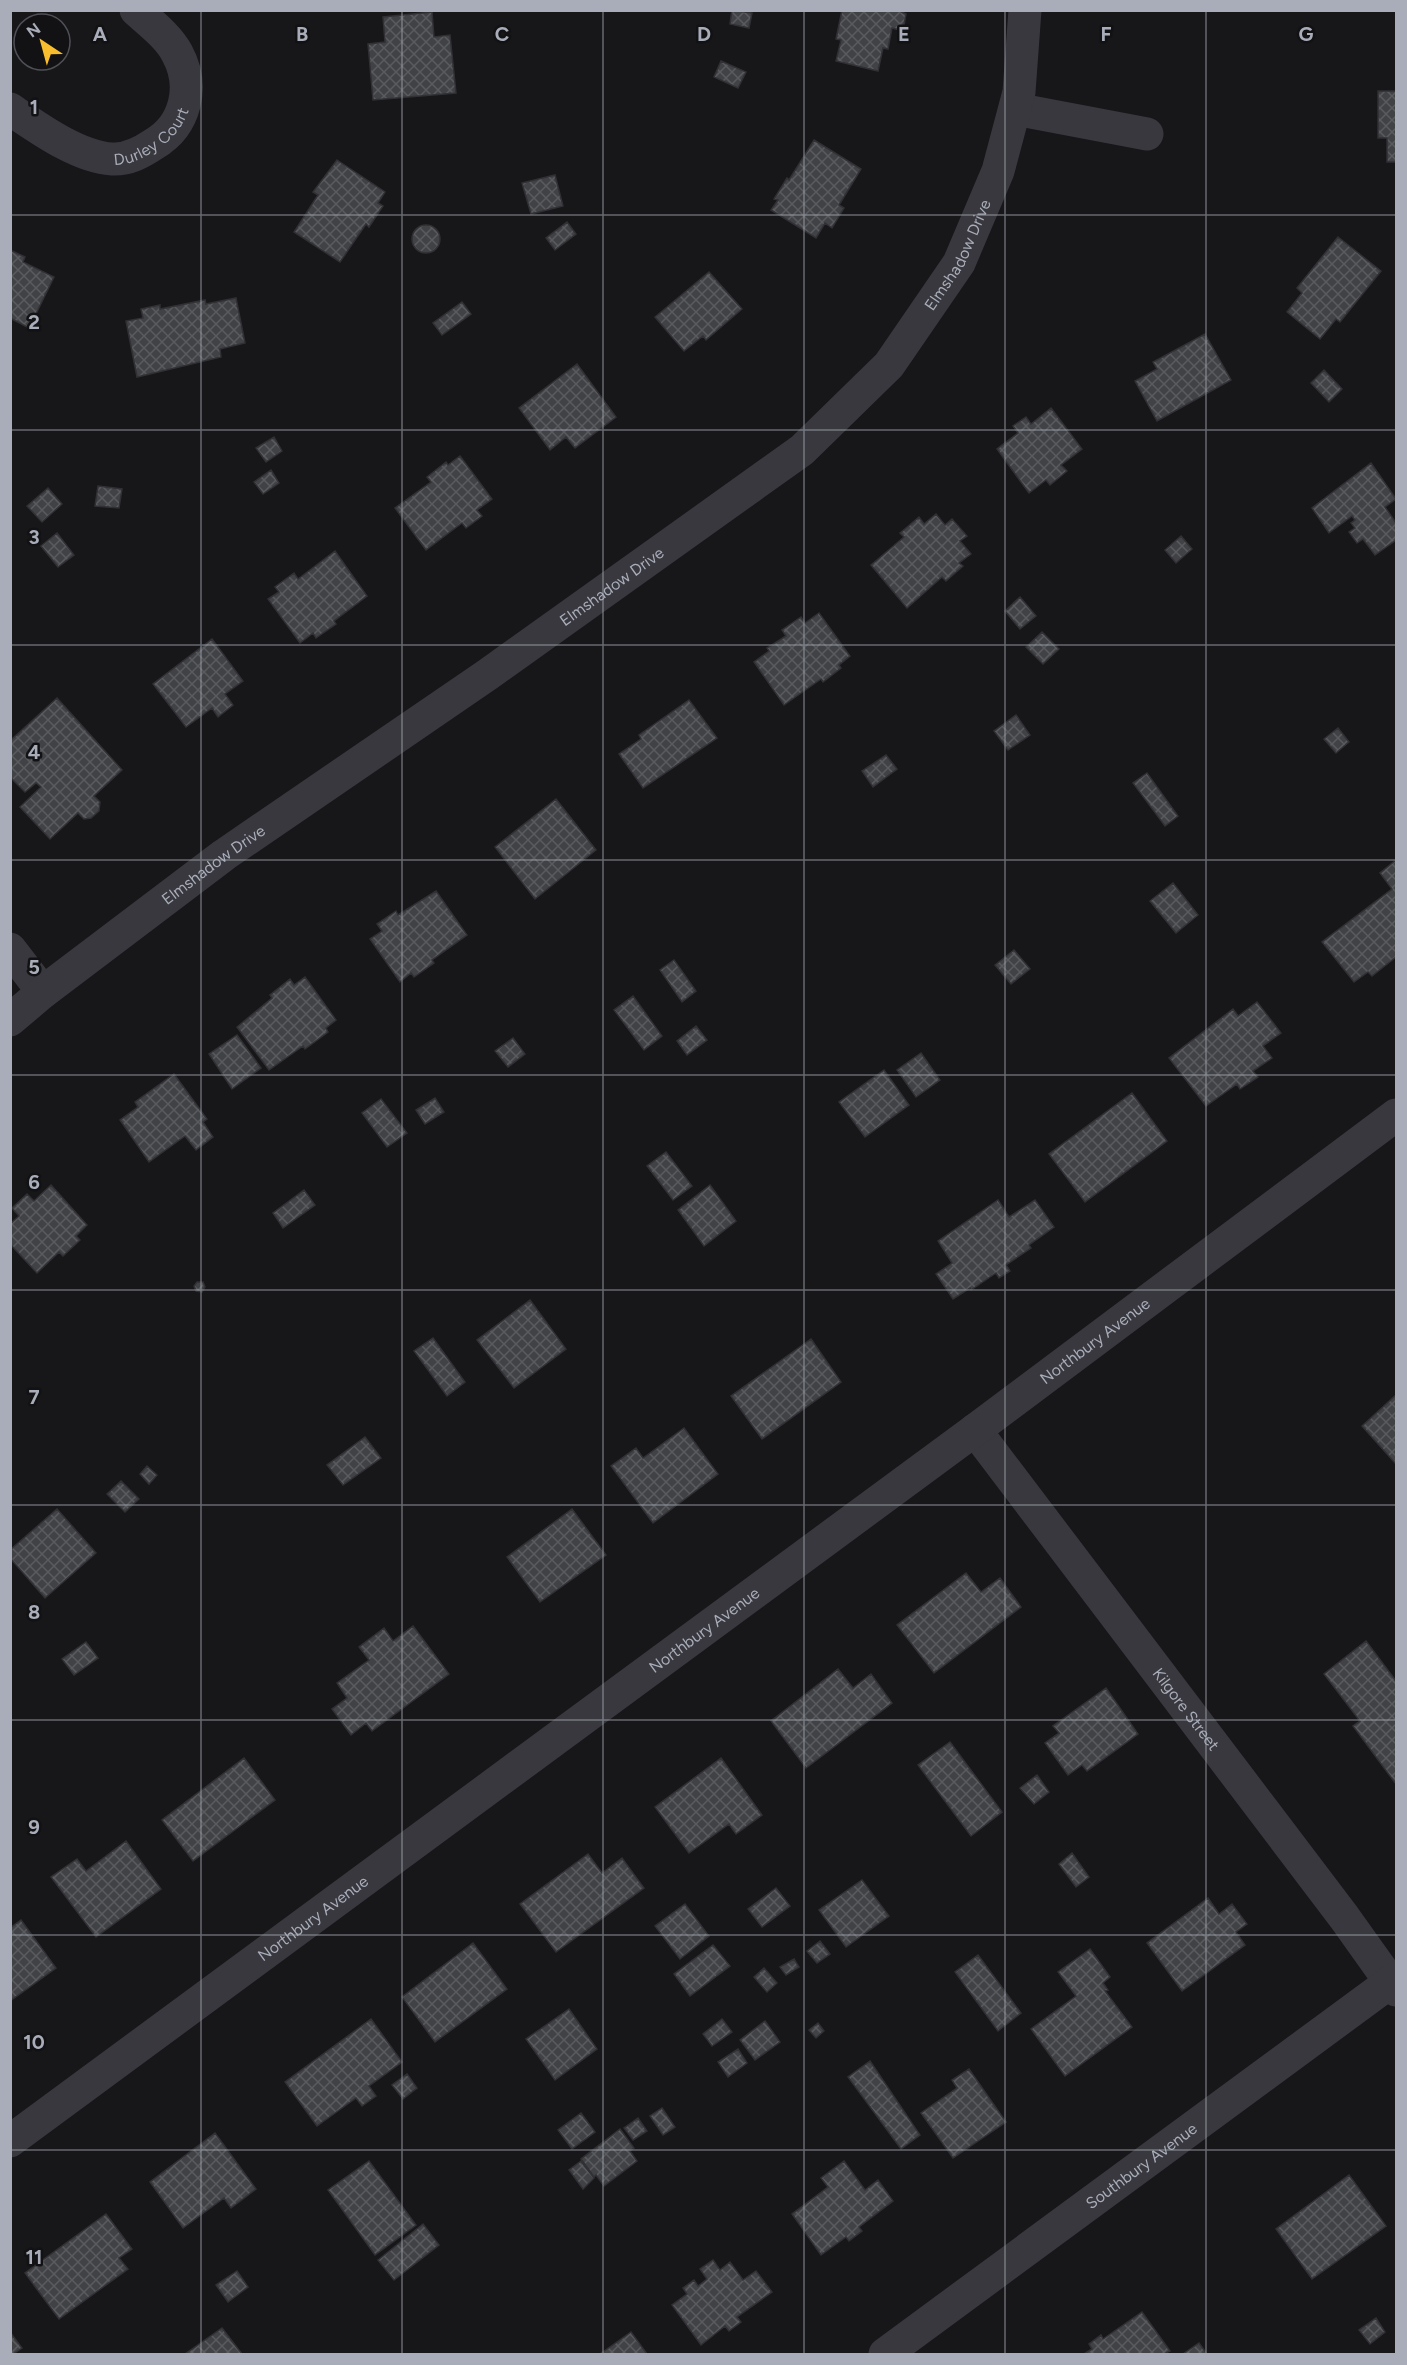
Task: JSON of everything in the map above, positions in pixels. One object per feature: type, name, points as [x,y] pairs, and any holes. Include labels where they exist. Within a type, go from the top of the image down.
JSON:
[{"type":"street","name":"Durley Court","points":[[10,109],[50,135],[87,153],[112,159],[136,155],[161,140],[177,125],[186,98],[184,74],[177,52],[157,28],[136,10]]},
{"type":"street","name":"Elmshadow Drive","points":[[10,1020],[43,992],[224,855],[487,675],[802,450],[890,365],[959,263],[998,171],[1019,92],[1025,10]]},
{"type":"street","points":[[1015,109],[1147,134]]},
{"type":"street","points":[[10,949],[43,992]]},
{"type":"street","name":"Northbury Avenue","points":[[10,2141],[975,1430],[1396,1115]]},
{"type":"street","name":"Kilgore Street","points":[[975,1430],[1395,1984]]},
{"type":"street","name":"Southbury Avenue","points":[[885,2355],[1395,1984]]},
{"type":"building","points":[[732,10],[752,13],[749,28],[730,24]]},
{"type":"building","points":[[842,10],[897,10],[906,14],[903,31],[892,28],[888,49],[883,48],[878,71],[836,61],[841,40],[836,39]]},
{"type":"building","points":[[432,12],[434,37],[450,35],[456,93],[373,100],[368,44],[385,42],[383,17]]},
{"type":"building","points":[[721,61],[746,72],[738,88],[714,77]]},
{"type":"building","points":[[1378,91],[1396,91],[1396,162],[1387,162],[1387,138],[1378,138]]},
{"type":"building","points":[[814,140],[861,169],[839,205],[844,208],[832,228],[825,223],[816,238],[771,210],[778,200],[774,199]]},
{"type":"building","points":[[337,160],[385,192],[378,203],[383,206],[369,227],[366,224],[340,262],[294,232],[318,195],[313,192]]},
{"type":"building","points":[[555,175],[563,206],[531,214],[522,183]]},
{"type":"building","points":[[567,222],[576,234],[555,250],[546,238]]},
{"type":"building","points":[[426,225],[436,229],[440,239],[436,249],[426,253],[416,249],[412,239],[416,229]]},
{"type":"building","points":[[1338,237],[1381,271],[1340,322],[1336,319],[1320,339],[1287,312],[1302,293],[1297,288]]},
{"type":"building","points":[[10,250],[25,257],[23,262],[54,277],[29,328],[10,318]]},
{"type":"building","points":[[709,272],[742,309],[706,340],[703,336],[684,351],[655,317]]},
{"type":"building","points":[[236,298],[245,343],[220,349],[221,357],[137,377],[126,321],[143,318],[141,309],[160,305],[160,309],[205,300],[206,304]]},
{"type":"building","points":[[462,302],[471,314],[442,335],[433,323]]},
{"type":"building","points":[[1205,334],[1231,380],[1157,421],[1135,381],[1157,369],[1153,362]]},
{"type":"building","points":[[577,364],[616,417],[575,448],[566,437],[550,450],[519,408]]},
{"type":"building","points":[[1324,370],[1342,389],[1329,402],[1311,383]]},
{"type":"building","points":[[1051,408],[1082,449],[1061,465],[1067,471],[1050,485],[1046,480],[1029,493],[997,449],[1018,433],[1013,426],[1026,417],[1031,424]]},
{"type":"building","points":[[274,437],[282,451],[266,462],[256,448]]},
{"type":"building","points":[[460,456],[492,499],[477,510],[482,516],[466,528],[462,523],[426,550],[395,508],[431,482],[427,477],[446,462],[448,465]]},
{"type":"building","points":[[1371,463],[1396,499],[1385,507],[1396,523],[1396,540],[1375,555],[1363,539],[1357,543],[1349,532],[1355,528],[1351,523],[1355,520],[1352,516],[1329,533],[1312,508]]},
{"type":"building","points":[[271,470],[279,483],[263,494],[254,482]]},
{"type":"building","points":[[98,486],[122,489],[119,508],[95,506]]},
{"type":"building","points":[[48,488],[62,504],[42,522],[27,506]]},
{"type":"building","points":[[936,514],[945,525],[952,519],[967,536],[960,541],[971,554],[959,563],[963,566],[946,581],[942,577],[907,608],[871,565],[904,537],[900,533],[919,517],[924,524]]},
{"type":"building","points":[[57,533],[74,555],[58,567],[41,546]]},
{"type":"building","points":[[1181,536],[1192,549],[1176,563],[1165,550]]},
{"type":"building","points":[[335,551],[367,596],[334,621],[336,624],[316,638],[313,633],[300,643],[268,599],[279,592],[275,587],[294,573],[298,579]]},
{"type":"building","points":[[1020,597],[1036,616],[1020,629],[1005,611]]},
{"type":"building","points":[[819,613],[850,656],[839,665],[841,668],[823,682],[821,679],[784,705],[754,662],[769,651],[767,648],[786,636],[782,630],[801,617],[805,623]]},
{"type":"building","points":[[1042,632],[1059,649],[1043,664],[1026,647]]},
{"type":"building","points":[[212,639],[243,681],[225,694],[233,705],[218,717],[212,708],[186,727],[153,684]]},
{"type":"building","points":[[57,698],[122,770],[94,796],[100,802],[99,811],[91,818],[84,819],[78,813],[50,839],[20,807],[41,787],[36,783],[25,792],[10,777],[10,737],[12,739]]},
{"type":"building","points":[[689,700],[717,738],[643,788],[619,754],[641,739],[639,735]]},
{"type":"building","points":[[1016,715],[1030,735],[1008,750],[994,731]]},
{"type":"building","points":[[1338,728],[1349,742],[1336,753],[1324,739]]},
{"type":"building","points":[[886,755],[897,769],[873,787],[862,771]]},
{"type":"building","points":[[1147,773],[1178,816],[1165,826],[1133,783]]},
{"type":"building","points":[[556,799],[596,850],[535,899],[495,847]]},
{"type":"building","points":[[1396,860],[1396,957],[1372,976],[1368,972],[1354,982],[1322,942],[1392,889],[1380,873]]},
{"type":"building","points":[[1173,883],[1198,915],[1176,933],[1150,901]]},
{"type":"building","points":[[436,891],[467,935],[432,960],[434,963],[414,977],[411,973],[400,982],[370,939],[382,931],[377,924],[396,911],[398,915]]},
{"type":"building","points":[[1014,950],[1030,969],[1011,984],[995,965]]},
{"type":"building","points":[[674,960],[696,991],[682,1002],[660,970]]},
{"type":"building","points":[[305,977],[336,1020],[326,1028],[328,1032],[305,1049],[303,1046],[269,1070],[237,1027],[272,998],[270,995],[290,979],[294,985]]},
{"type":"building","points":[[633,996],[662,1036],[644,1050],[614,1010]]},
{"type":"building","points":[[1257,1002],[1281,1033],[1263,1046],[1272,1058],[1253,1071],[1258,1077],[1240,1089],[1237,1084],[1206,1106],[1169,1058],[1233,1009],[1238,1016]]},
{"type":"building","points":[[696,1026],[707,1040],[687,1055],[677,1041]]},
{"type":"building","points":[[237,1035],[261,1068],[232,1089],[209,1054]]},
{"type":"building","points":[[513,1038],[525,1054],[508,1067],[495,1051]]},
{"type":"building","points":[[921,1053],[940,1080],[916,1097],[897,1070]]},
{"type":"building","points":[[884,1070],[909,1105],[865,1137],[839,1102]]},
{"type":"building","points":[[174,1074],[207,1119],[203,1122],[213,1137],[196,1150],[185,1136],[149,1162],[120,1120],[138,1107],[135,1102]]},
{"type":"building","points":[[1132,1093],[1167,1141],[1085,1202],[1049,1154]]},
{"type":"building","points":[[435,1098],[444,1112],[425,1124],[416,1110]]},
{"type":"building","points":[[381,1099],[407,1133],[387,1147],[362,1113]]},
{"type":"building","points":[[666,1152],[692,1186],[673,1200],[647,1166]]},
{"type":"building","points":[[51,1185],[87,1225],[76,1236],[80,1240],[63,1256],[59,1252],[37,1273],[10,1244],[10,1224],[19,1216],[12,1208],[27,1194],[34,1201]]},
{"type":"building","points":[[710,1185],[736,1221],[704,1246],[678,1210]]},
{"type":"building","points":[[304,1190],[315,1205],[283,1228],[273,1213]]},
{"type":"building","points":[[998,1200],[1009,1217],[1035,1200],[1054,1227],[1029,1245],[1031,1248],[1006,1265],[1010,1271],[999,1278],[996,1273],[953,1299],[936,1274],[952,1263],[938,1241]]},
{"type":"building","points":[[197,1282],[203,1282],[205,1287],[202,1292],[196,1291],[194,1286]]},
{"type":"building","points":[[530,1300],[566,1349],[514,1388],[477,1340]]},
{"type":"building","points":[[433,1338],[465,1382],[447,1396],[414,1351]]},
{"type":"building","points":[[811,1339],[841,1382],[762,1439],[731,1396]]},
{"type":"building","points":[[1396,1395],[1396,1464],[1362,1426]]},
{"type":"building","points":[[684,1428],[718,1474],[653,1523],[611,1466],[636,1448],[643,1458]]},
{"type":"building","points":[[365,1437],[381,1458],[343,1485],[327,1465]]},
{"type":"building","points":[[147,1466],[157,1475],[149,1484],[140,1474]]},
{"type":"building","points":[[121,1481],[139,1499],[125,1512],[107,1494]]},
{"type":"building","points":[[57,1509],[96,1553],[45,1598],[10,1558],[10,1550]]},
{"type":"building","points":[[572,1509],[606,1555],[540,1602],[507,1557]]},
{"type":"building","points":[[966,1573],[981,1592],[1000,1578],[1021,1607],[934,1673],[897,1625]]},
{"type":"building","points":[[413,1626],[449,1674],[372,1731],[366,1723],[351,1735],[332,1709],[347,1698],[337,1683],[369,1660],[359,1647],[384,1628],[393,1641]]},
{"type":"building","points":[[1366,1641],[1396,1681],[1396,1784],[1353,1726],[1360,1721],[1324,1674]]},
{"type":"building","points":[[86,1642],[98,1658],[74,1675],[62,1659]]},
{"type":"building","points":[[838,1669],[853,1688],[871,1674],[892,1703],[806,1768],[771,1721]]},
{"type":"building","points":[[1106,1688],[1138,1734],[1087,1771],[1082,1765],[1068,1775],[1045,1743],[1059,1733],[1053,1726]]},
{"type":"building","points":[[950,1742],[1002,1812],[971,1836],[918,1765]]},
{"type":"building","points":[[244,1758],[275,1800],[193,1861],[162,1820]]},
{"type":"building","points":[[721,1758],[762,1815],[736,1834],[729,1824],[689,1853],[655,1807]]},
{"type":"building","points":[[1037,1775],[1049,1792],[1034,1804],[1020,1788]]},
{"type":"building","points":[[126,1841],[161,1889],[96,1937],[51,1877],[77,1859],[86,1871]]},
{"type":"building","points":[[1072,1853],[1089,1877],[1076,1887],[1059,1864]]},
{"type":"building","points":[[588,1854],[602,1873],[622,1858],[644,1888],[556,1952],[520,1904]]},
{"type":"building","points":[[862,1880],[889,1916],[846,1947],[819,1910]]},
{"type":"building","points":[[776,1888],[790,1906],[762,1927],[748,1909]]},
{"type":"building","points":[[1208,1898],[1219,1914],[1232,1904],[1247,1924],[1236,1932],[1245,1945],[1182,1991],[1147,1943]]},
{"type":"building","points":[[685,1904],[709,1936],[680,1959],[655,1926]]},
{"type":"building","points":[[21,1920],[56,1968],[10,2001],[10,1928]]},
{"type":"building","points":[[820,1941],[830,1954],[817,1963],[807,1951]]},
{"type":"building","points":[[473,1943],[507,1989],[435,2042],[402,1997]]},
{"type":"building","points":[[713,1945],[730,1966],[690,1996],[674,1974]]},
{"type":"building","points":[[1090,1949],[1110,1977],[1103,1983],[1108,1990],[1105,1991],[1132,2027],[1065,2076],[1031,2029],[1076,1996],[1058,1972]]},
{"type":"building","points":[[978,1955],[1021,2013],[998,2031],[955,1972]]},
{"type":"building","points":[[794,1959],[799,1967],[786,1975],[780,1967]]},
{"type":"building","points":[[764,1968],[777,1983],[767,1992],[754,1977]]},
{"type":"building","points":[[569,2009],[597,2049],[555,2080],[526,2039]]},
{"type":"building","points":[[371,2019],[402,2062],[369,2086],[376,2096],[362,2106],[356,2098],[317,2126],[285,2082]]},
{"type":"building","points":[[722,2019],[732,2032],[712,2046],[703,2034]]},
{"type":"building","points":[[765,2021],[780,2042],[755,2060],[740,2040]]},
{"type":"building","points":[[818,2023],[824,2031],[816,2038],[809,2030]]},
{"type":"building","points":[[738,2049],[747,2063],[728,2077],[718,2062]]},
{"type":"building","points":[[870,2061],[920,2135],[901,2149],[848,2077]]},
{"type":"building","points":[[969,2069],[1006,2122],[953,2158],[921,2113],[957,2088],[952,2080]]},
{"type":"building","points":[[407,2074],[417,2088],[403,2099],[392,2085]]},
{"type":"building","points":[[662,2108],[675,2127],[663,2135],[650,2116]]},
{"type":"building","points":[[581,2113],[595,2132],[572,2149],[558,2130]]},
{"type":"building","points":[[638,2118],[647,2131],[633,2140],[624,2128]]},
{"type":"building","points":[[620,2129],[634,2148],[630,2151],[637,2161],[604,2186],[581,2159]]},
{"type":"building","points":[[215,2133],[256,2189],[231,2208],[224,2198],[183,2228],[150,2182]]},
{"type":"building","points":[[369,2161],[416,2225],[375,2255],[328,2190]]},
{"type":"building","points":[[581,2161],[594,2178],[583,2189],[569,2170]]},
{"type":"building","points":[[844,2161],[865,2190],[878,2180],[893,2201],[859,2227],[862,2231],[849,2241],[846,2237],[821,2255],[792,2214],[828,2187],[821,2178]]},
{"type":"building","points":[[1349,2175],[1386,2226],[1312,2279],[1276,2229]]},
{"type":"building","points":[[106,2214],[132,2249],[119,2258],[128,2269],[59,2319],[25,2273]]},
{"type":"building","points":[[423,2224],[439,2245],[394,2280],[378,2260]]},
{"type":"building","points":[[713,2260],[720,2270],[730,2262],[743,2280],[756,2271],[772,2292],[737,2317],[741,2322],[729,2331],[725,2326],[701,2345],[672,2305],[687,2294],[683,2288],[694,2280],[698,2286],[707,2279],[700,2269]]},
{"type":"building","points":[[237,2271],[248,2287],[228,2302],[216,2285]]},
{"type":"building","points":[[1142,2312],[1170,2351],[1164,2354],[1084,2354],[1092,2349],[1089,2344],[1101,2335],[1103,2339]]},
{"type":"building","points":[[1376,2318],[1385,2332],[1370,2344],[1359,2330]]},
{"type":"building","points":[[222,2328],[242,2354],[185,2354]]},
{"type":"building","points":[[10,2332],[22,2348],[13,2354],[10,2354]]},
{"type":"building","points":[[631,2332],[647,2354],[600,2354]]},
{"type":"building","points":[[1199,2343],[1207,2354],[1183,2354]]}]
